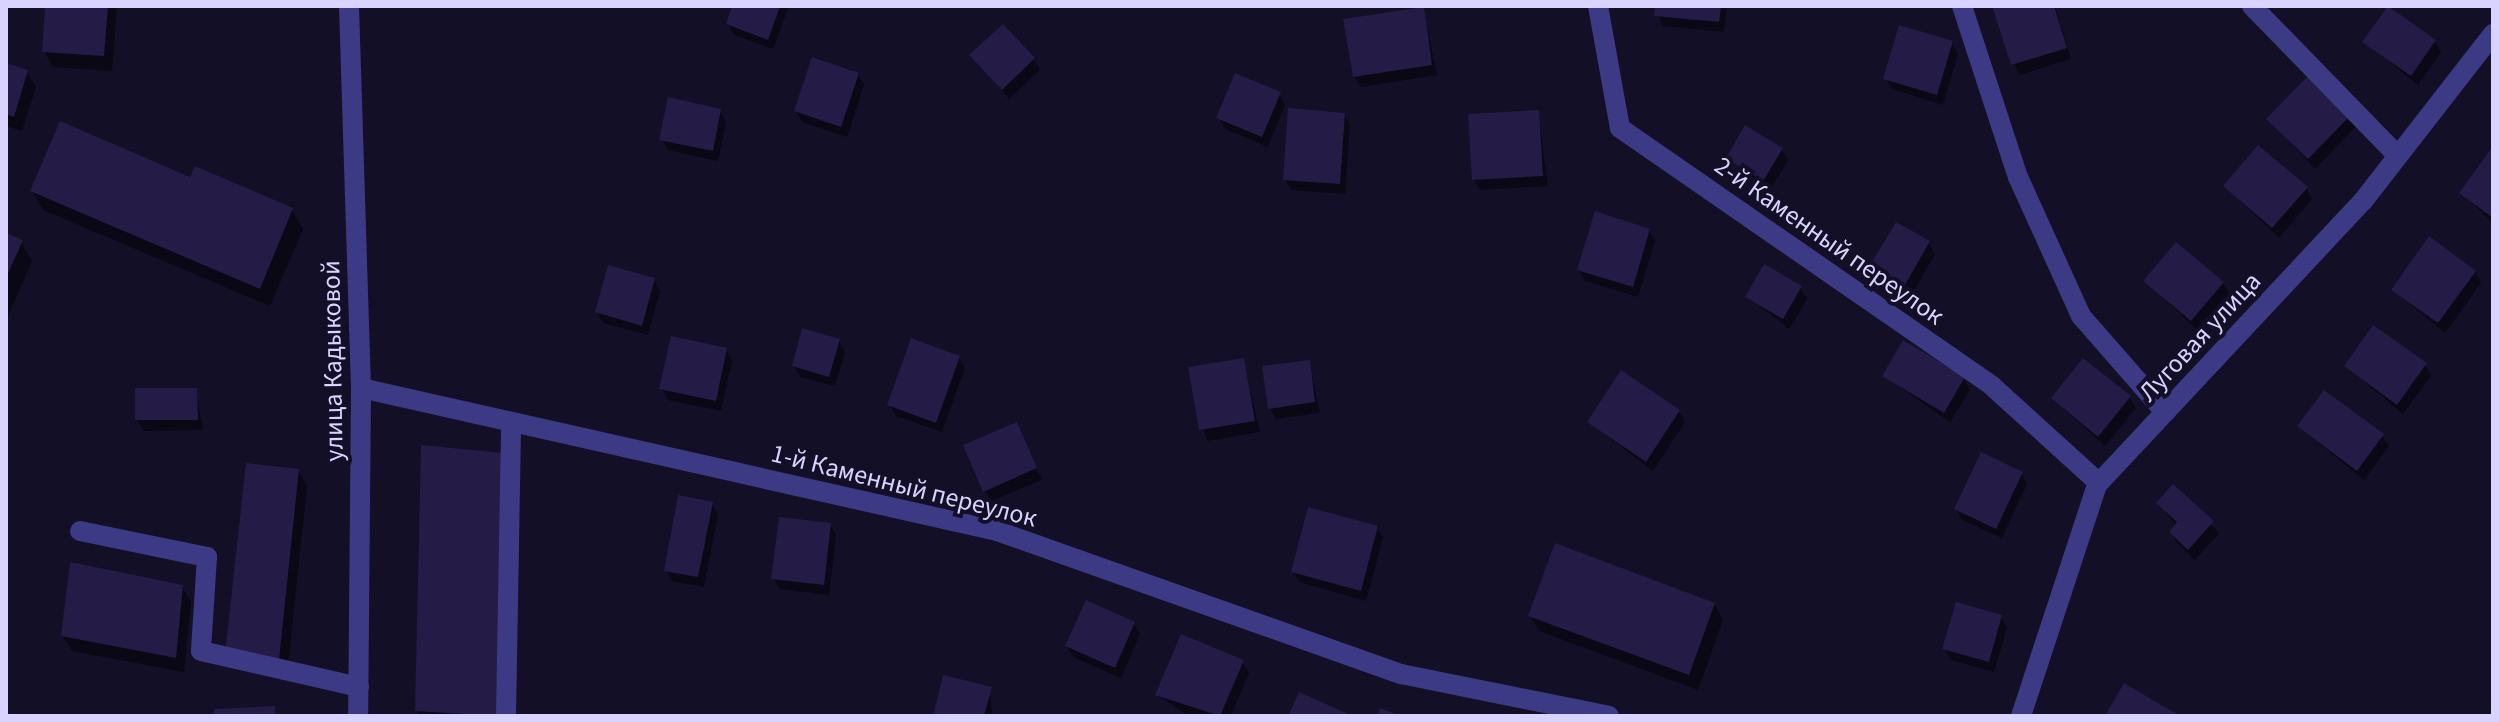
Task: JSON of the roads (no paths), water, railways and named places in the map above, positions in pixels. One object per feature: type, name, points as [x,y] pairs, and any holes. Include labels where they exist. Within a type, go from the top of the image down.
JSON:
[{"type":"street","name":"улица Кадыковой","points":[[349,6],[361,388],[358,716]]},
{"type":"street","name":"2-й Каменный переулок","points":[[1598,6],[1620,128],[1992,386],[2099,483]]},
{"type":"street","points":[[1962,6],[2018,177],[2081,316],[2165,412]]},
{"type":"street","points":[[2252,6],[2398,156]]},
{"type":"street","name":"Луговая улица","points":[[2021,716],[2099,483],[2398,156],[2493,34]]},
{"type":"street","name":"1-й Каменный переулок","points":[[361,388],[997,531],[1401,674],[1609,716]]},
{"type":"street","points":[[506,716],[511,422]]},
{"type":"street","points":[[80,531],[207,557],[201,651],[359,687]]}]
